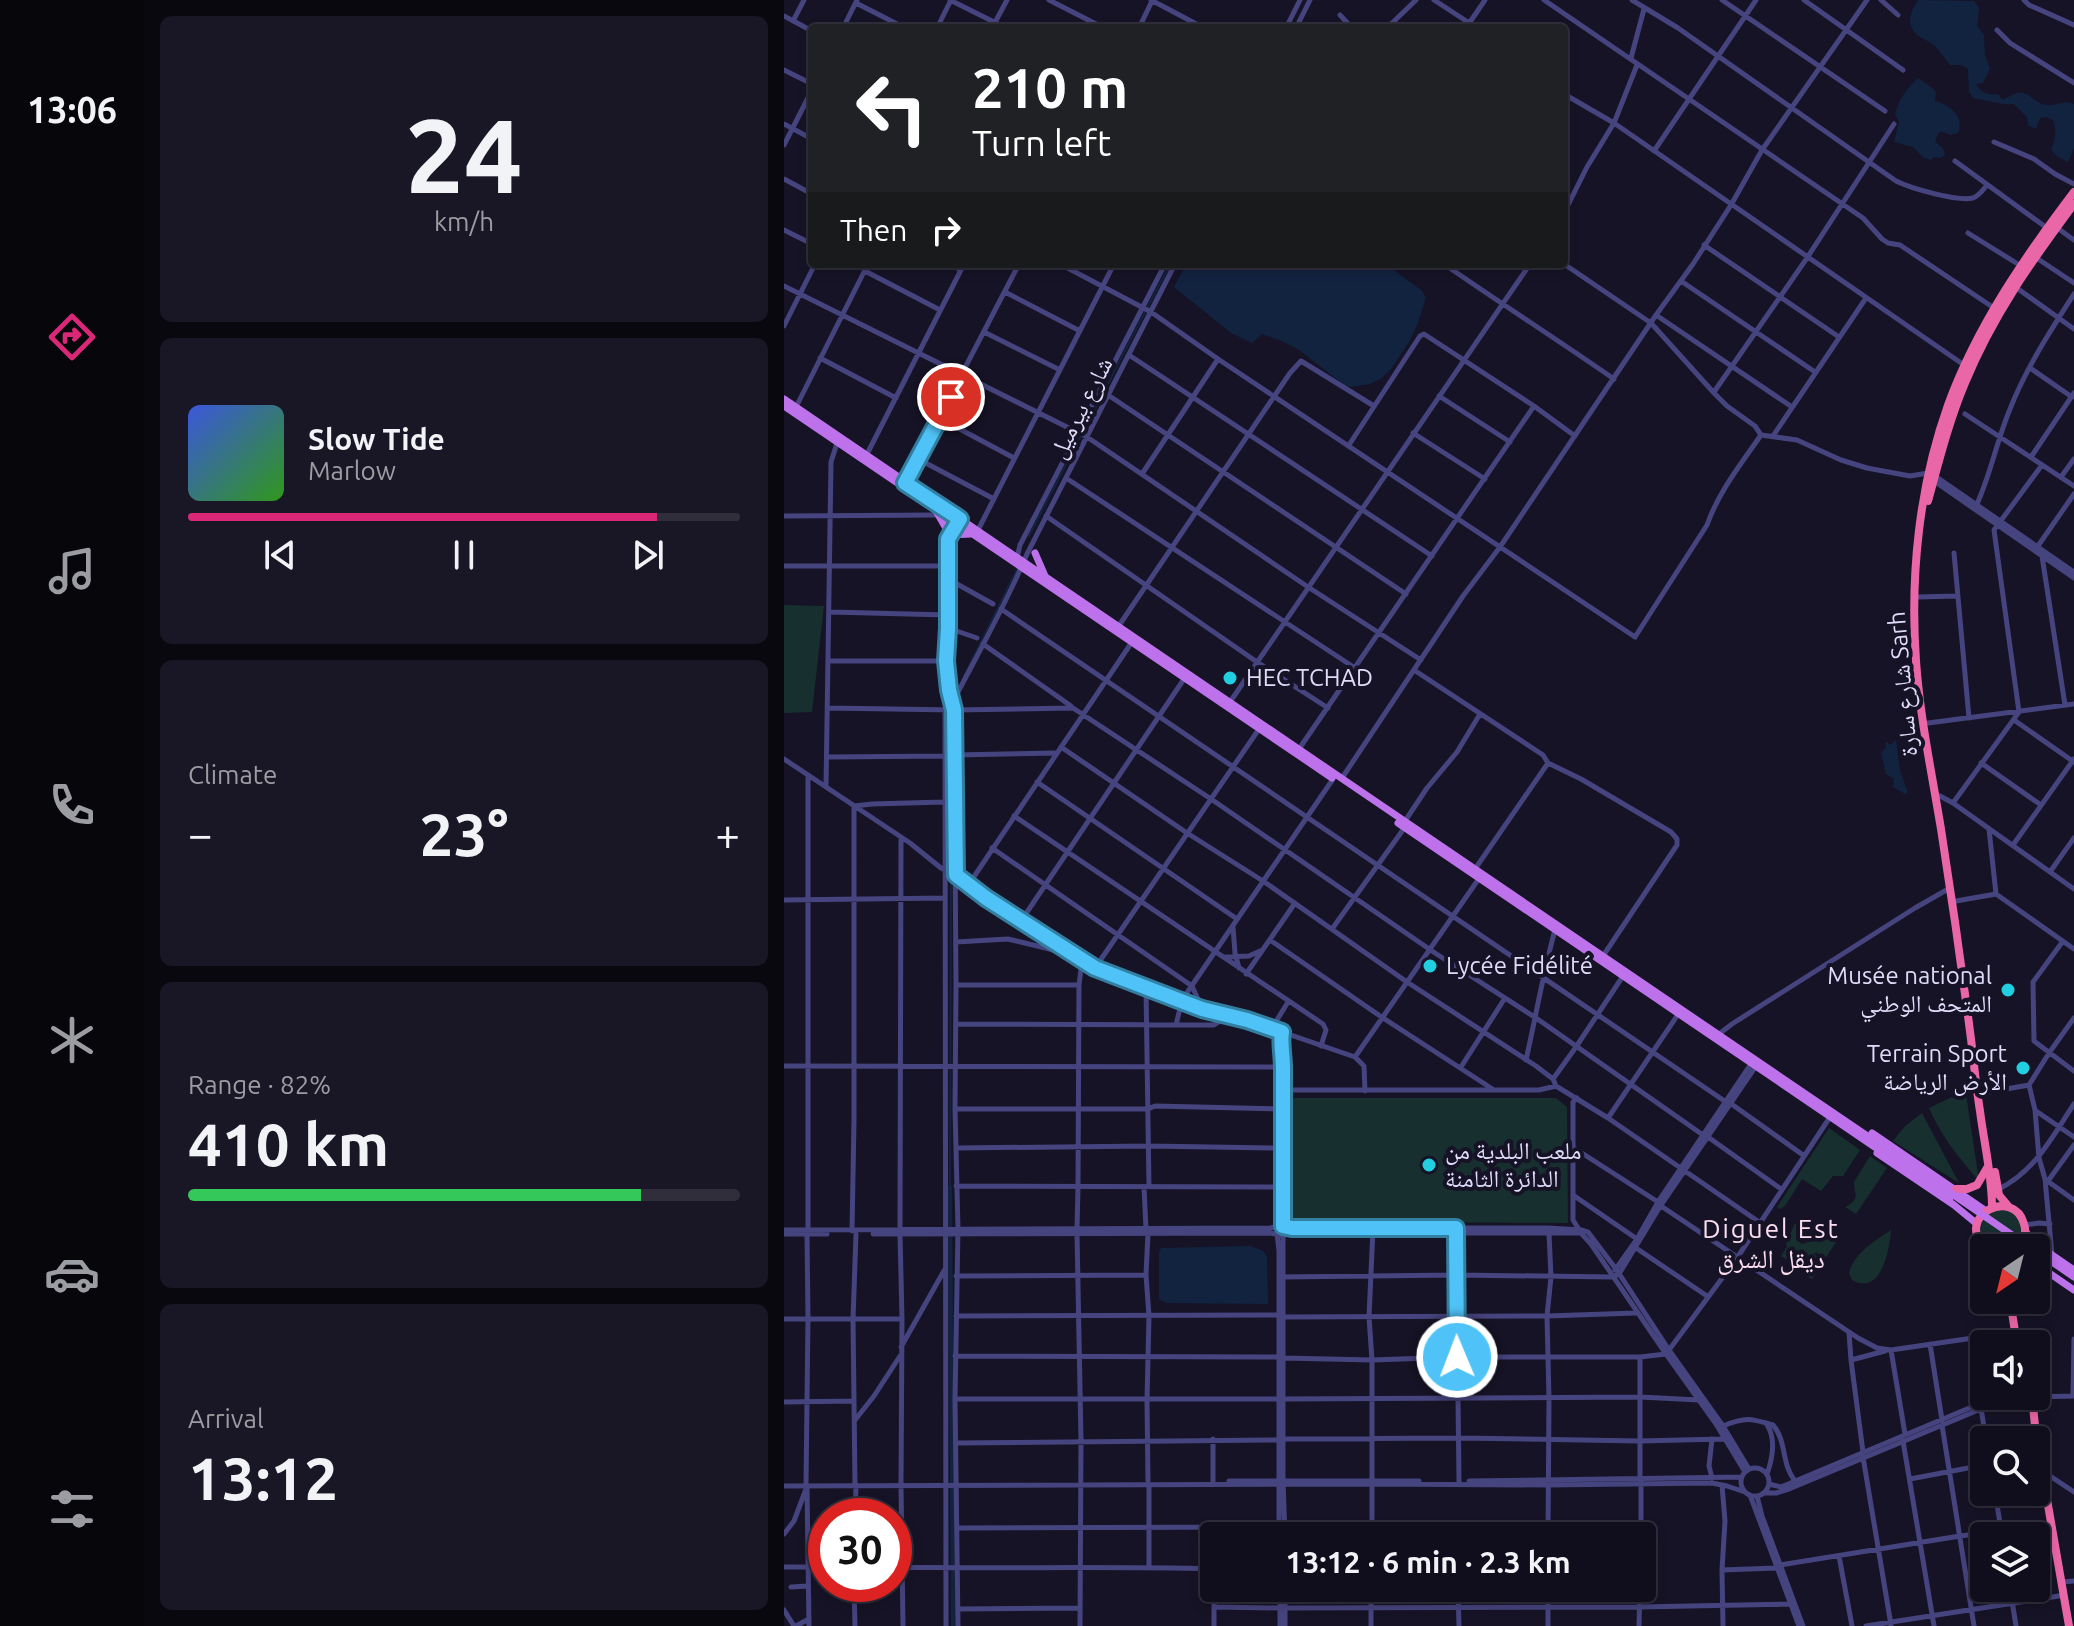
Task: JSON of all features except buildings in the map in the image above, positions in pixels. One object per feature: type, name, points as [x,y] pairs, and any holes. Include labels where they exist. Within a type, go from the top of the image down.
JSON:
[{"type":"highway","name":"شارع سارة Sarh","points":[[1989,1209],[1988,1163],[1950,888],[1923,724],[1916,661],[1915,576],[1930,478],[1965,383],[1987,334],[2014,286],[2074,192]]},
{"type":"highway","name":"شارع سارة Sarh","points":[[2025,1228],[2022,1218],[2002,1200],[1997,1190],[1919,662],[1919,551],[1930,478],[1947,408],[1965,365],[1994,308],[2021,266],[2074,204]]},
{"type":"highway","points":[[1956,1189],[1977,1185],[1988,1163]]},
{"type":"highway","points":[[1977,1234],[1977,1224],[1989,1209],[2009,1207]]},
{"type":"highway","points":[[2024,1234],[2025,1228]]},
{"type":"highway","points":[[2049,1506],[2066,1626]]},
{"type":"highway","points":[[2050,1543],[2066,1626]]},
{"type":"main road","points":[[784,399],[974,532],[1040,568],[1046,578]]},
{"type":"main road","points":[[784,406],[837,443],[865,458]]},
{"type":"main road","points":[[904,485],[937,512],[956,520]]},
{"type":"main road","points":[[937,512],[948,535],[974,532]]},
{"type":"main road","points":[[1024,559],[1133,640],[1230,702],[1405,824],[1719,1034],[1756,1063]]},
{"type":"main road","points":[[1024,559],[1184,679],[1337,777]]},
{"type":"main road","points":[[1479,874],[1555,930],[2008,1234]]},
{"type":"main road","points":[[1804,1095],[1830,1117],[1859,1133],[1883,1140],[1989,1209]]},
{"type":"main road","points":[[1859,1133],[1873,1151],[1977,1224]]},
{"type":"main road","points":[[1887,1152],[2001,1234]]},
{"type":"main road","points":[[2025,1228],[2036,1244],[2074,1270]]},
{"type":"main road","points":[[2050,1263],[2074,1280]]},
{"type":"main road","points":[[2050,1273],[2074,1290]]},
{"type":"street","points":[[793,21],[804,0]]},
{"type":"street","points":[[939,24],[951,0],[991,24]]},
{"type":"street","points":[[994,24],[1007,0]]},
{"type":"street","points":[[1049,0],[1096,24]]},
{"type":"street","points":[[1141,24],[1152,0],[1197,24]]},
{"type":"street","points":[[1288,24],[1300,0]]},
{"type":"street","points":[[1298,24],[1310,0]]},
{"type":"street","points":[[1391,24],[1416,0]]},
{"type":"street","points":[[1434,0],[1472,24]]},
{"type":"street","points":[[1470,22],[1485,0]]},
{"type":"street","points":[[1544,0],[1863,218],[1882,239],[1901,246],[1994,308]]},
{"type":"street","points":[[1722,0],[1885,111]]},
{"type":"street","points":[[1654,151],[1756,0]]},
{"type":"street","points":[[1804,0],[1903,70]]},
{"type":"street","points":[[1176,1025],[1182,1000],[1306,817],[1500,547],[1681,281],[1731,205],[1762,150],[1867,0]]},
{"type":"street","points":[[1881,0],[1898,15]]},
{"type":"street","points":[[2024,0],[2074,25]]},
{"type":"street","points":[[1637,1],[1644,9],[1678,28],[1887,177],[1905,185],[1960,198],[1975,197],[1987,185]]},
{"type":"street","points":[[845,24],[857,2],[898,24]]},
{"type":"street","points":[[1631,58],[1644,9]]},
{"type":"street","points":[[1340,15],[1348,24]]},
{"type":"street","points":[[784,16],[808,29]]},
{"type":"street","points":[[1997,30],[2023,52],[2074,83]]},
{"type":"street","points":[[1568,205],[1614,123],[1637,65]]},
{"type":"street","points":[[784,70],[808,85]]},
{"type":"street","points":[[784,145],[808,96]]},
{"type":"street","points":[[1568,96],[1614,123],[1965,365]]},
{"type":"street","points":[[784,124],[808,137]]},
{"type":"street","points":[[1714,393],[1894,124]]},
{"type":"street","points":[[1994,142],[2034,159],[2074,184]]},
{"type":"street","points":[[1955,161],[2074,240]]},
{"type":"street","points":[[784,179],[808,192]]},
{"type":"street","points":[[784,230],[808,242]]},
{"type":"street","points":[[1968,233],[2021,266]]},
{"type":"street","points":[[1704,245],[1839,337]]},
{"type":"street","points":[[2034,256],[2074,283]]},
{"type":"street","points":[[1568,267],[1651,323],[1714,393],[1755,426],[1761,435]]},
{"type":"street","points":[[784,326],[813,268]]},
{"type":"street","points":[[796,407],[866,268]]},
{"type":"street","points":[[869,268],[940,310]]},
{"type":"street","points":[[865,458],[961,268]]},
{"type":"street","points":[[904,485],[1017,268]]},
{"type":"street","points":[[1068,268],[1147,309],[1635,637],[1707,525],[1727,484],[1761,435]]},
{"type":"street","points":[[974,532],[994,499],[1112,268]]},
{"type":"street","name":"شارع بيرميل","points":[[1024,559],[1066,478],[1083,435],[1129,355],[1163,268]]},
{"type":"street","name":"شارع بيرميل","points":[[1024,559],[1147,309],[1173,268]]},
{"type":"street","points":[[1450,268],[1614,379]]},
{"type":"street","points":[[1230,702],[1527,268]]},
{"type":"street","points":[[1681,281],[1815,372]]},
{"type":"street","points":[[784,286],[1083,435],[1421,660]]},
{"type":"street","points":[[2014,286],[2074,329]]},
{"type":"street","points":[[1005,292],[1080,331]]},
{"type":"street","points":[[1977,504],[1989,477],[2011,406],[2074,294]]},
{"type":"street","points":[[1773,436],[1866,298]]},
{"type":"street","points":[[1656,315],[1792,407]]},
{"type":"street","points":[[984,332],[1060,370]]},
{"type":"street","points":[[1349,445],[1424,334],[1575,436]]},
{"type":"street","points":[[1129,355],[1432,556]]},
{"type":"street","points":[[820,358],[896,398]]},
{"type":"street","points":[[1142,474],[1218,359]]},
{"type":"street","points":[[1118,627],[1301,361],[1374,406]]},
{"type":"street","points":[[2030,368],[2073,395],[2031,457]]},
{"type":"street","points":[[1108,395],[1406,594]]},
{"type":"street","points":[[1439,396],[1510,442]]},
{"type":"street","points":[[1299,749],[1534,406]]},
{"type":"street","points":[[1965,414],[2074,486]]},
{"type":"street","points":[[939,418],[1014,458]]},
{"type":"street","points":[[1413,433],[1485,479]]},
{"type":"street","points":[[1761,435],[1797,440],[1867,468],[1930,478],[1977,504],[2042,555],[2074,573]]},
{"type":"street","points":[[826,788],[831,457],[837,443]]},
{"type":"street","points":[[918,459],[994,499]]},
{"type":"street","points":[[2061,477],[2074,459]]},
{"type":"street","points":[[1953,803],[2019,712],[1994,533],[1998,522],[2042,465]]},
{"type":"street","points":[[1910,476],[1930,478],[2038,546],[2074,573]]},
{"type":"street","points":[[1066,478],[1355,668]]},
{"type":"street","points":[[2038,546],[2074,494]]},
{"type":"street","points":[[784,516],[937,512]]},
{"type":"street","points":[[1046,516],[1328,708]]},
{"type":"street","points":[[956,520],[948,535],[946,661],[954,710],[954,755],[950,872],[945,898],[956,1148],[956,1186],[946,1268],[952,1569],[958,1626]]},
{"type":"street","points":[[1954,553],[1969,718]]},
{"type":"street","points":[[2042,555],[2065,705]]},
{"type":"street","points":[[951,699],[957,694],[1024,559]]},
{"type":"street","points":[[784,566],[948,566]]},
{"type":"street","points":[[948,579],[993,604]]},
{"type":"street","points":[[1918,597],[1956,596]]},
{"type":"street","points":[[1001,609],[1803,1155]]},
{"type":"street","points":[[830,612],[948,615]]},
{"type":"street","points":[[948,628],[977,638]]},
{"type":"street","points":[[969,884],[1133,640]]},
{"type":"street","points":[[983,644],[1430,950],[1536,1018],[1781,1189]]},
{"type":"street","points":[[829,661],[946,661]]},
{"type":"street","points":[[1414,670],[1543,755],[1548,763],[1597,788],[1671,832],[1677,839],[1677,845],[1603,956]]},
{"type":"street","points":[[1021,921],[1184,679]]},
{"type":"street","points":[[1928,723],[2074,704]]},
{"type":"street","points":[[828,708],[1073,708]]},
{"type":"street","points":[[945,709],[944,802],[956,942],[956,1024],[952,1066],[956,1443],[951,1484],[958,1528],[946,1626]]},
{"type":"street","points":[[1332,929],[1427,788],[1457,752],[1480,714]]},
{"type":"street","points":[[2013,845],[2074,760],[2014,720]]},
{"type":"street","points":[[1095,968],[1259,729]]},
{"type":"street","points":[[1061,747],[1263,881],[1759,1222]]},
{"type":"street","points":[[954,755],[1056,753]]},
{"type":"street","points":[[827,757],[945,756]]},
{"type":"street","points":[[784,759],[1082,961],[1202,1009],[1355,1057],[1364,1066],[1365,1091]]},
{"type":"street","points":[[1355,1057],[1453,916],[1548,763]]},
{"type":"street","points":[[1981,763],[2041,805]]},
{"type":"street","points":[[808,774],[808,1540]]},
{"type":"street","points":[[1037,782],[1237,919]]},
{"type":"street","points":[[1940,796],[2074,889]]},
{"type":"street","points":[[854,806],[944,802]]},
{"type":"street","points":[[854,806],[856,1498]]},
{"type":"street","points":[[1014,816],[1324,1025],[1321,1046]]},
{"type":"street","points":[[1989,829],[1996,894]]},
{"type":"street","points":[[901,837],[901,1498]]},
{"type":"street","points":[[2050,872],[2074,838]]},
{"type":"street","points":[[992,848],[1192,986],[1202,1009]]},
{"type":"street","points":[[1719,1034],[1950,888]]},
{"type":"street","points":[[1956,901],[1996,894],[2074,949]]},
{"type":"street","points":[[784,900],[945,898]]},
{"type":"street","points":[[1246,974],[1295,903]]},
{"type":"street","points":[[1233,926],[1240,969]]},
{"type":"street","points":[[1526,1060],[1542,976],[1555,930]]},
{"type":"street","points":[[956,942],[1008,939],[1071,954]]},
{"type":"street","points":[[1270,940],[1494,1090]]},
{"type":"street","points":[[2063,941],[2033,982],[2034,1041],[2074,1071]]},
{"type":"street","points":[[1222,957],[1249,956],[1264,948]]},
{"type":"street","points":[[1080,1626],[1081,1440],[1077,1231],[1079,985],[1082,961]]},
{"type":"street","points":[[1281,1090],[1539,1090],[1554,1082],[1623,976]]},
{"type":"street","points":[[956,985],[1079,985]]},
{"type":"street","points":[[1146,988],[1149,1567]]},
{"type":"street","points":[[1461,1067],[1505,998]]},
{"type":"street","points":[[1272,1029],[1288,1002]]},
{"type":"street","points":[[1608,1118],[1679,1013]]},
{"type":"street","points":[[956,1024],[1214,1025],[1229,1016]]},
{"type":"street","points":[[2052,1255],[2046,1180],[2039,1158],[2035,1110],[2029,1085],[2074,1018]]},
{"type":"street","points":[[1281,1035],[1281,1226]]},
{"type":"street","points":[[1614,1274],[1756,1063]]},
{"type":"street","points":[[784,1066],[1281,1067]]},
{"type":"street","points":[[1983,1093],[2029,1085]]},
{"type":"street","points":[[1281,1090],[1278,1109],[1281,1226]]},
{"type":"street","points":[[1577,1098],[1573,1102],[1573,1220],[1578,1229]]},
{"type":"street","points":[[1997,1190],[2019,1178],[2039,1158],[2074,1104]]},
{"type":"street","points":[[955,1109],[1148,1109],[1155,1106],[1278,1109]]},
{"type":"street","points":[[2035,1110],[2074,1137]]},
{"type":"street","points":[[955,1356],[1372,1360],[1640,1357],[1667,1352],[1737,1258],[1830,1117]]},
{"type":"street","points":[[2046,1180],[2074,1145]]},
{"type":"street","points":[[956,1148],[1278,1148]]},
{"type":"street","points":[[1574,1148],[1849,1332],[1889,1350]]},
{"type":"street","points":[[2046,1180],[2074,1200]]},
{"type":"street","points":[[956,1186],[1279,1187]]},
{"type":"street","points":[[1573,1195],[1637,1239]]},
{"type":"street","points":[[1282,1277],[1551,1277],[1614,1274],[1636,1248],[1659,1204]]},
{"type":"street","points":[[2025,1228],[2039,1223],[2050,1224]]},
{"type":"street","points":[[1280,1316],[1280,1235],[1275,1230],[1281,1226]]},
{"type":"street","points":[[1147,1231],[1281,1226],[1373,1230],[1578,1229],[1588,1232],[1637,1313],[1723,1426],[1745,1472],[1741,1485],[1801,1626]]},
{"type":"street","points":[[784,1232],[1147,1231],[1280,1235],[1373,1230]]},
{"type":"street","points":[[1372,1522],[1369,1317],[1373,1230]]},
{"type":"street","points":[[1456,1230],[1459,1481]]},
{"type":"street","points":[[1549,1230],[1581,1233],[1591,1244],[1700,1400],[1745,1472]]},
{"type":"street","points":[[1548,1522],[1549,1230]]},
{"type":"street","points":[[1280,1235],[1282,1522]]},
{"type":"street","points":[[1636,1248],[1707,1296]]},
{"type":"street","points":[[855,1421],[874,1396],[946,1268]]},
{"type":"street","points":[[956,1276],[1146,1275]]},
{"type":"street","points":[[956,1316],[1369,1317],[1637,1313]]},
{"type":"street","points":[[784,1319],[902,1319]]},
{"type":"street","points":[[1849,1332],[1863,1454],[1891,1625]]},
{"type":"street","points":[[1851,1360],[1889,1350],[1970,1338]]},
{"type":"street","points":[[2050,1396],[2074,1396],[2074,1342]]},
{"type":"street","points":[[1930,1344],[1974,1626]]},
{"type":"street","points":[[1889,1350],[1934,1626]]},
{"type":"street","points":[[1640,1357],[1641,1522]]},
{"type":"street","points":[[955,1399],[1640,1397],[1700,1400]]},
{"type":"street","points":[[784,1402],[854,1401]]},
{"type":"street","points":[[1769,1484],[1781,1487],[1971,1410]]},
{"type":"street","points":[[1723,1426],[1747,1418],[1773,1425],[1779,1432],[1787,1465],[1795,1481]]},
{"type":"street","points":[[1766,1423],[1772,1439],[1767,1475],[1769,1484]]},
{"type":"street","points":[[956,1443],[1213,1439],[1725,1439]]},
{"type":"street","points":[[1213,1439],[1213,1481]]},
{"type":"street","points":[[1712,1439],[1709,1466],[1712,1478]]},
{"type":"street","points":[[1640,1481],[1712,1483],[1747,1494],[1776,1493],[1863,1454]]},
{"type":"street","points":[[1910,1479],[1970,1467]]},
{"type":"street","points":[[1372,1482],[1640,1481],[1712,1478],[1761,1469],[1767,1475]]},
{"type":"street","points":[[2050,1477],[2074,1492]]},
{"type":"street","points":[[784,1485],[1547,1482]]},
{"type":"street","points":[[1149,1483],[1281,1483]]},
{"type":"street","points":[[1769,1484],[1760,1494],[1762,1516],[1790,1604],[1801,1626]]},
{"type":"street","points":[[784,1534],[794,1521],[806,1485]]},
{"type":"street","points":[[1722,1485],[1725,1521],[1723,1626]]},
{"type":"street","points":[[958,1528],[1200,1526]]},
{"type":"street","points":[[1722,1570],[1778,1566],[1970,1535]]},
{"type":"street","points":[[1839,1556],[1852,1626]]},
{"type":"street","points":[[784,1567],[808,1567]]},
{"type":"street","points":[[912,1568],[1200,1569]]},
{"type":"street","points":[[2061,1582],[2074,1581]]},
{"type":"street","points":[[791,1587],[808,1586]]},
{"type":"street","points":[[1866,1626],[1891,1625],[2059,1596]]},
{"type":"street","points":[[784,1610],[795,1626],[809,1622],[808,1602]]},
{"type":"street","points":[[854,1602],[855,1626]]},
{"type":"street","points":[[903,1602],[903,1626]]},
{"type":"street","points":[[1214,1602],[1214,1626]]},
{"type":"street","points":[[1282,1602],[1282,1626]]},
{"type":"street","points":[[1371,1602],[1371,1626]]},
{"type":"street","points":[[1458,1602],[1459,1626]]},
{"type":"street","points":[[1547,1602],[1548,1626]]},
{"type":"street","points":[[1639,1602],[1639,1626]]},
{"type":"street","points":[[2013,1603],[2016,1626]]},
{"type":"street","points":[[1214,1607],[1790,1604]]},
{"type":"street","points":[[958,1609],[1080,1608]]},
{"type":"green space","points":[[784,605],[824,606],[812,712],[784,713]]},
{"type":"green space","points":[[1966,1094],[1979,1181],[1951,1146],[1929,1108]]},
{"type":"green space","name":"ملعب البلدية من الدائرة الثامنة","points":[[1290,1098],[1556,1098],[1567,1107],[1568,1223],[1291,1222]]},
{"type":"green space","points":[[1922,1113],[1959,1183],[1893,1141],[1905,1126]]},
{"type":"green space","points":[[1829,1128],[1860,1150],[1843,1176],[1833,1176],[1821,1191],[1802,1179],[1780,1209],[1777,1207]]},
{"type":"green space","points":[[1870,1156],[1887,1168],[1856,1214],[1845,1207],[1855,1199],[1854,1182]]},
{"type":"green space","points":[[1994,1210],[2008,1210],[2018,1217],[2022,1227],[2021,1234],[1979,1234],[1985,1218]]},
{"type":"green space","points":[[1808,1222],[1836,1242],[1825,1259],[1816,1252],[1814,1254],[1824,1261],[1812,1279],[1781,1256],[1795,1223],[1798,1241],[1802,1244],[1808,1242],[1811,1238],[1806,1228]]},
{"type":"green space","points":[[1891,1230],[1886,1259],[1877,1277],[1862,1284],[1852,1280],[1849,1273],[1855,1259]]},
{"type":"water","points":[[1918,0],[1974,1],[1979,8],[1977,26],[1984,35],[1985,55],[1990,69],[1983,83],[1976,84],[1983,91],[1998,94],[2003,100],[2023,93],[2043,105],[2074,104],[2074,148],[2068,162],[2051,150],[2055,135],[2053,120],[2040,118],[2036,129],[2028,125],[2027,117],[2014,104],[1973,98],[1969,92],[1968,69],[1950,65],[1934,45],[1913,31],[1910,18]]},
{"type":"water","points":[[1918,78],[1936,92],[1935,101],[1951,109],[1960,122],[1958,133],[1951,135],[1941,131],[1938,134],[1935,142],[1943,148],[1945,155],[1931,160],[1924,158],[1913,147],[1894,142],[1899,121],[1895,115],[1899,104]]},
{"type":"water","points":[[1184,268],[1391,268],[1426,297],[1409,342],[1391,369],[1370,384],[1350,387],[1282,341],[1262,334],[1252,343],[1231,333],[1174,287]]},
{"type":"water","points":[[1896,740],[1900,770],[1907,790],[1905,794],[1893,787],[1894,779],[1886,774],[1881,753],[1886,747],[1885,743],[1890,745]]},
{"type":"water","points":[[1251,1246],[1263,1251],[1267,1257],[1268,1304],[1166,1303],[1159,1299],[1161,1248]]},
{"type":"waterway","points":[[1029,536],[1168,268]]},
{"type":"waterway","points":[[964,676],[1017,569]]},
{"type":"waterway","points":[[948,712],[951,869]]},
{"type":"waterway","points":[[950,1187],[951,876]]},
{"type":"waterway","points":[[950,1187],[953,1626]]},
{"type":"place","name":"HEC TCHAD","points":[[1230,678]]},
{"type":"place","name":"Lycée Fidélité","points":[[1430,966]]},
{"type":"place","name":"Musée national المتحف الوطني","points":[[2008,990]]},
{"type":"place","name":"Terrain Sport الأرض الرياضة","points":[[2023,1068]]},
{"type":"place","name":"ملعب البلدية من الدائرة الثامنة","points":[[1429,1165]]},
{"type":"district","name":"Diguel Est ديقل الشرق","points":[[1771,1244]]},
{"type":"route","points":[[951,397],[905,483],[960,519],[948,539],[946,661],[954,710],[956,875],[986,898],[1095,968],[1202,1009],[1282,1032],[1283,1226],[1456,1228],[1457,1357]]}]
